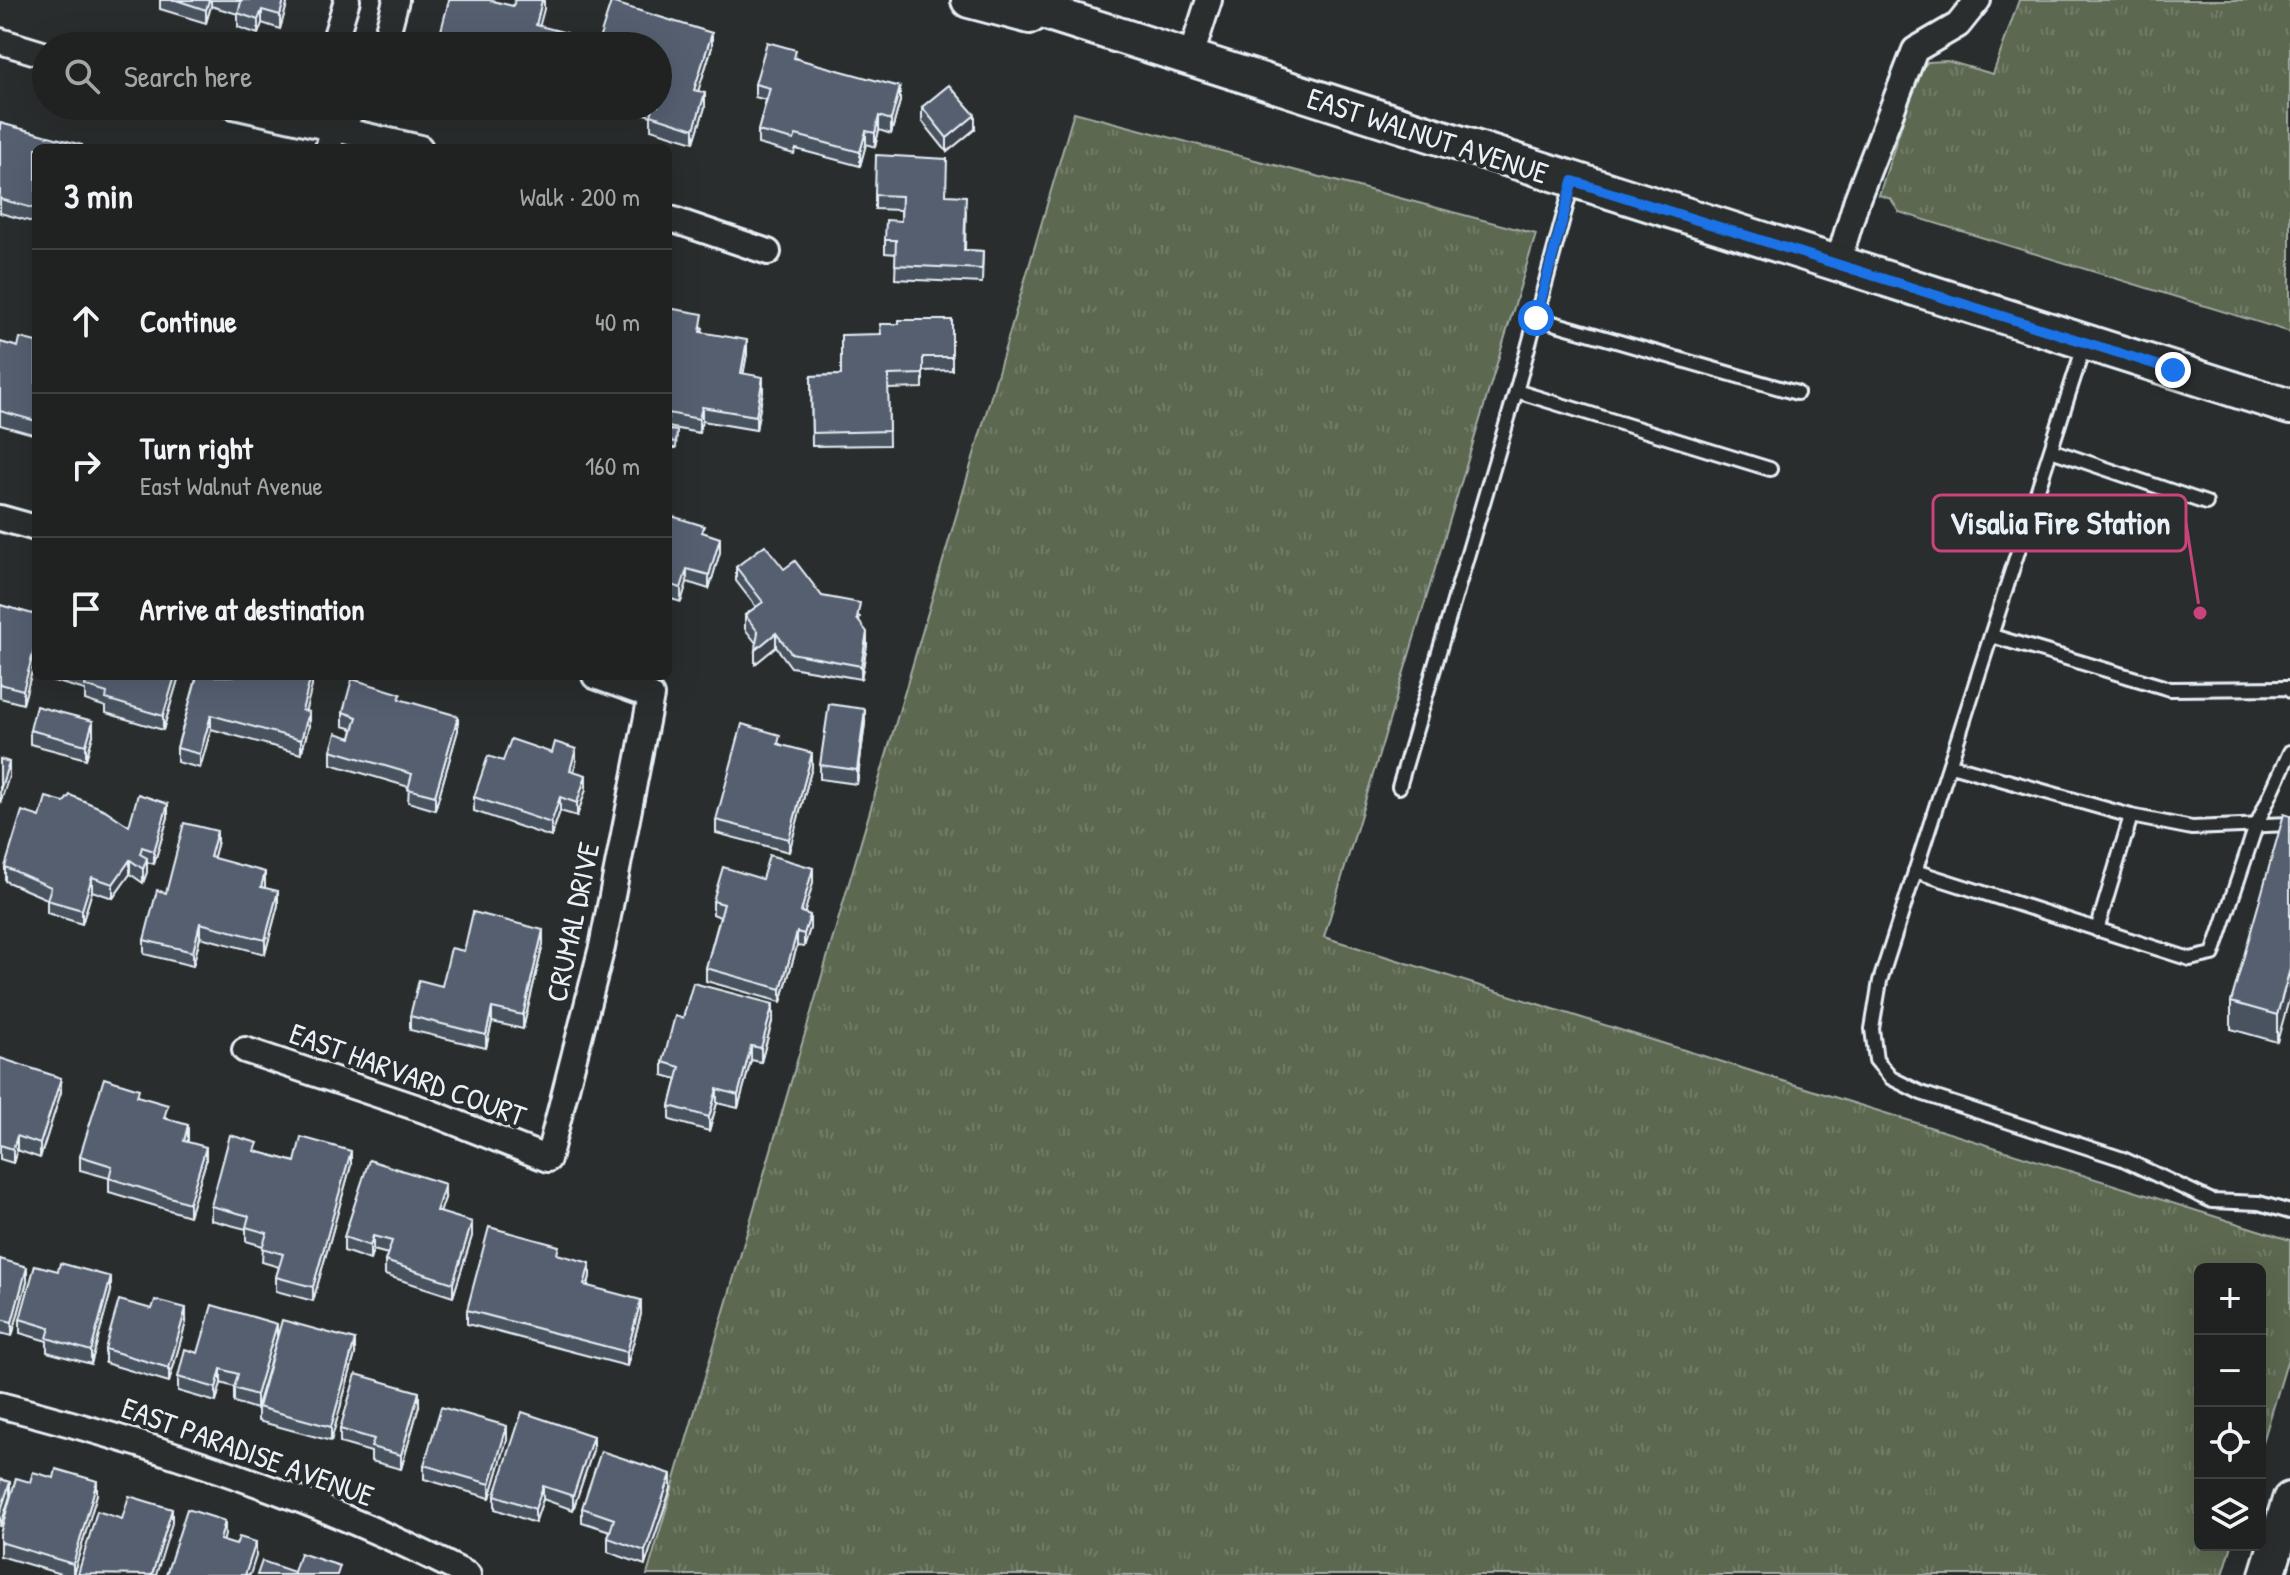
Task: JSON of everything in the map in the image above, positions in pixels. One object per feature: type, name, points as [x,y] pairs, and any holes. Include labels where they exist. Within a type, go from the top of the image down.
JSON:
[{"type":"main road","name":"EAST WALNUT AVENUE","points":[[969,0],[1190,59],[2290,407]]},
{"type":"main road","name":"EAST WALNUT AVENUE","points":[[1008,0],[1115,37]]},
{"type":"main road","points":[[2267,1575],[2290,1500]]},
{"type":"street","points":[[337,32],[347,0]]},
{"type":"street","points":[[388,32],[396,0]]},
{"type":"street","points":[[1190,59],[1209,0]]},
{"type":"street","points":[[1838,263],[1857,199],[1915,50],[1958,25],[1978,0]]},
{"type":"street","points":[[0,41],[32,51]]},
{"type":"street","points":[[298,120],[403,144]]},
{"type":"street","points":[[672,219],[768,252]]},
{"type":"street","points":[[0,518],[32,527]]},
{"type":"street","name":"CRUMAL DRIVE","points":[[548,1159],[602,947],[651,696],[606,680]]},
{"type":"street","name":"EAST HARVARD COURT","points":[[245,1050],[424,1110],[548,1159]]},
{"type":"street","name":"EAST PARADISE AVENUE","points":[[0,1405],[222,1470],[408,1544],[468,1575]]},
{"type":"lane","points":[[1399,787],[1516,391],[1573,181]]},
{"type":"lane","points":[[1536,318],[1797,393]]},
{"type":"lane","points":[[2085,343],[1880,981],[1872,1029],[1876,1060],[1891,1078],[1921,1093],[2135,1163],[2212,1201],[2259,1203],[2290,1212]]},
{"type":"lane","points":[[1516,391],[1770,469]]},
{"type":"lane","points":[[2051,450],[2206,503]]},
{"type":"lane","points":[[1992,636],[2170,689],[2287,688],[2290,691]]},
{"type":"lane","points":[[1915,871],[2190,959],[2213,954],[2256,826],[2290,752]]},
{"type":"lane","points":[[1951,765],[2131,816],[2192,828],[2290,824]]},
{"type":"lane","points":[[2097,930],[2131,816]]},
{"type":"green space","points":[[2019,0],[2290,0],[2290,332],[1899,212],[1891,199],[1879,195],[1919,71],[1928,62],[1947,61],[1993,74]]},
{"type":"green space","points":[[1074,112],[1536,234],[1324,937],[2290,1240],[2290,1352],[2266,1432],[2266,1263],[2194,1263],[2194,1551],[2230,1551],[2223,1575],[647,1575]]},
{"type":"building","points":[[176,0],[209,0],[206,10]]},
{"type":"building","points":[[236,0],[284,0],[280,15],[262,10],[258,20],[238,13],[241,2]]},
{"type":"building","points":[[449,0],[489,0],[513,6],[515,0],[542,0],[536,25],[563,32],[441,32]]},
{"type":"building","points":[[611,2],[712,33],[694,90],[705,93],[694,129],[666,120],[672,120],[672,32],[601,32]]},
{"type":"building","points":[[767,42],[796,50],[794,58],[900,87],[891,120],[879,116],[875,133],[866,131],[860,152],[796,135],[794,140],[758,131],[770,88],[755,84]]},
{"type":"building","points":[[949,85],[975,115],[947,138],[922,107]]},
{"type":"building","points":[[0,123],[78,144],[32,144],[32,208],[0,199]]},
{"type":"building","points":[[876,155],[947,159],[946,195],[966,196],[964,250],[983,251],[982,269],[895,265],[896,240],[885,240],[886,220],[901,221],[902,196],[875,195]]},
{"type":"building","points":[[672,309],[703,314],[700,332],[747,340],[741,373],[763,377],[756,416],[702,407],[699,419],[672,414]]},
{"type":"building","points":[[899,320],[952,320],[952,357],[923,357],[923,374],[888,375],[889,431],[812,433],[811,376],[841,375],[841,335],[881,334],[880,324],[899,324]]},
{"type":"building","points":[[20,338],[32,341],[32,420],[0,411],[0,342],[18,347]]},
{"type":"building","points":[[672,430],[677,431],[676,442],[672,442]]},
{"type":"building","points":[[672,516],[704,526],[702,532],[720,538],[709,575],[687,569],[681,588],[672,585]]},
{"type":"building","points":[[765,545],[784,569],[795,561],[822,596],[860,603],[857,619],[867,632],[861,666],[791,653],[776,633],[755,650],[758,632],[745,615],[763,602],[736,567]]},
{"type":"building","points":[[0,605],[32,614],[32,657],[23,690],[0,684]]},
{"type":"building","points":[[86,680],[174,680],[163,716],[106,699],[107,693],[85,686]]},
{"type":"building","points":[[196,680],[310,680],[302,710],[309,712],[301,740],[211,715],[200,754],[177,748]]},
{"type":"building","points":[[352,680],[355,680],[401,694],[399,699],[458,716],[435,796],[408,789],[412,774],[331,750],[336,733],[351,738],[357,717],[343,712]]},
{"type":"building","points":[[829,704],[865,709],[857,770],[820,765]]},
{"type":"building","points":[[36,706],[93,721],[86,745],[30,730]]},
{"type":"building","points":[[742,724],[780,735],[778,744],[812,753],[789,839],[716,820]]},
{"type":"building","points":[[511,739],[552,753],[555,742],[576,749],[570,770],[586,775],[577,803],[560,797],[551,823],[474,797],[488,756],[503,761]]},
{"type":"building","points":[[0,759],[9,762],[0,790]]},
{"type":"building","points":[[138,794],[168,804],[154,851],[142,847],[140,854],[147,858],[143,869],[130,860],[113,884],[92,877],[82,910],[47,900],[51,887],[5,867],[22,811],[40,817],[46,797],[64,802],[70,795],[105,810],[129,826]]},
{"type":"building","points":[[2284,814],[2290,816],[2290,969],[2277,1015],[2231,1002]]},
{"type":"building","points":[[184,823],[217,831],[210,857],[265,872],[261,887],[278,891],[265,940],[200,923],[193,952],[144,940],[157,890],[166,893]]},
{"type":"building","points":[[769,855],[813,868],[801,912],[810,915],[804,934],[797,932],[781,989],[706,968],[724,904],[713,901],[723,867],[762,879]]},
{"type":"building","points":[[473,912],[543,930],[523,1015],[492,1008],[486,1035],[410,1016],[419,980],[442,986],[451,948],[464,951]]},
{"type":"building","points":[[693,983],[773,1004],[761,1048],[751,1046],[738,1095],[717,1089],[709,1117],[670,1106],[680,1067],[663,1062],[675,1016],[683,1018]]},
{"type":"building","points":[[0,1058],[61,1078],[40,1144],[17,1136],[13,1149],[0,1145]]},
{"type":"building","points":[[104,1078],[139,1089],[137,1096],[168,1105],[164,1118],[188,1125],[184,1141],[206,1147],[189,1203],[109,1178],[112,1166],[80,1156]]},
{"type":"building","points":[[230,1135],[258,1143],[255,1151],[295,1162],[301,1137],[351,1151],[313,1287],[276,1277],[283,1254],[262,1248],[267,1233],[246,1227],[249,1216],[211,1206]]},
{"type":"building","points":[[369,1160],[445,1184],[436,1211],[472,1222],[453,1283],[385,1261],[392,1241],[373,1236],[370,1246],[344,1237]]},
{"type":"building","points":[[489,1227],[559,1246],[557,1254],[590,1263],[584,1285],[641,1300],[627,1352],[467,1310]]},
{"type":"building","points":[[0,1259],[27,1267],[12,1322],[0,1319]]},
{"type":"building","points":[[60,1263],[111,1277],[91,1351],[47,1338],[50,1328],[20,1319],[35,1265],[58,1271]]},
{"type":"building","points":[[119,1300],[152,1309],[155,1300],[186,1308],[169,1368],[105,1349]]},
{"type":"building","points":[[212,1305],[277,1324],[256,1395],[234,1388],[238,1374],[221,1369],[216,1388],[178,1377],[185,1349],[198,1353]]},
{"type":"building","points":[[282,1320],[355,1340],[331,1427],[258,1407]]},
{"type":"building","points":[[356,1374],[419,1392],[401,1455],[371,1447],[374,1439],[340,1429]]},
{"type":"building","points":[[441,1407],[507,1426],[490,1484],[424,1465]]},
{"type":"building","points":[[522,1412],[593,1436],[573,1496],[543,1486],[535,1509],[495,1495]]},
{"type":"building","points":[[601,1451],[671,1474],[645,1551],[608,1538],[614,1519],[582,1508]]},
{"type":"building","points":[[56,1469],[97,1481],[73,1564],[0,1542],[16,1478],[30,1482],[33,1472],[54,1478]]},
{"type":"building","points":[[0,1479],[10,1482],[0,1513]]},
{"type":"building","points":[[129,1496],[172,1509],[152,1575],[78,1574],[97,1511],[122,1519]]},
{"type":"building","points":[[187,1509],[225,1521],[220,1540],[236,1545],[239,1537],[256,1542],[245,1575],[166,1575]]},
{"type":"building","points":[[300,1553],[340,1566],[337,1575],[257,1575],[262,1561],[294,1572]]},
{"type":"place","name":"Visalia Fire Station","points":[[2200,613]]},
{"type":"route","points":[[1536,318],[1573,181],[2173,370]]}]
